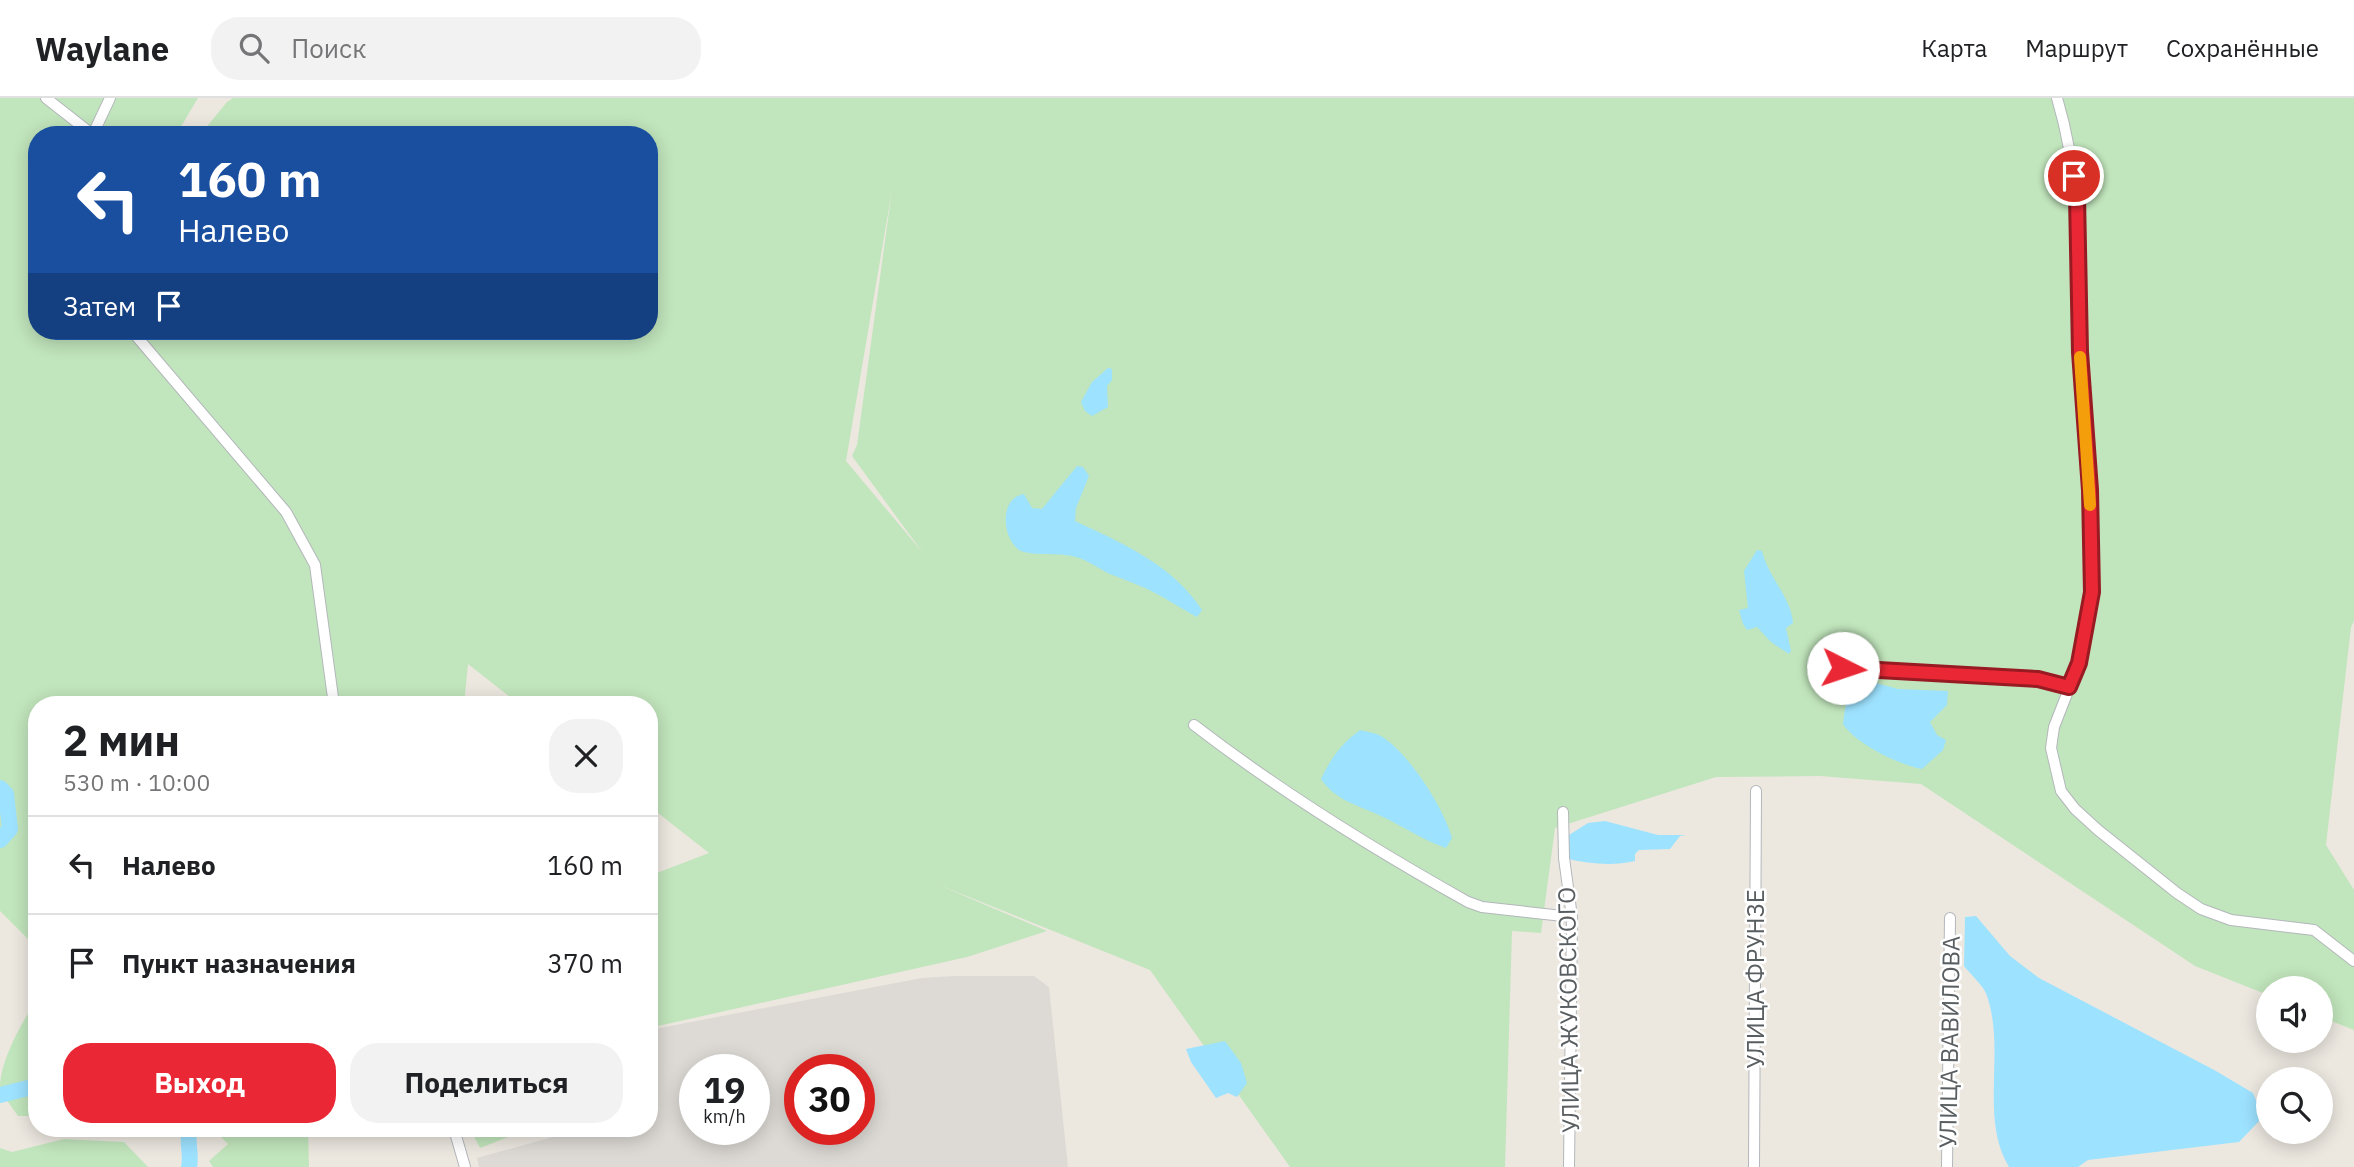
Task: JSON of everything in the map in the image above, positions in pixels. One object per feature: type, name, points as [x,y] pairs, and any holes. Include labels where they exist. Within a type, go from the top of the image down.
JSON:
[{"type":"street","points":[[46,98],[83,126]]},
{"type":"street","points":[[97,126],[110,98]]},
{"type":"street","points":[[2057,98],[2068,136],[2077,196],[2080,352],[2093,563],[2092,592],[2079,663],[2054,727],[2051,748],[2061,791],[2075,809],[2098,830],[2177,893],[2202,909],[2231,920],[2314,930],[2354,961]]},
{"type":"street","points":[[140,340],[286,512],[315,565],[333,696]]},
{"type":"street","points":[[1843,668],[2038,679],[2069,687]]},
{"type":"street","points":[[1194,725],[1253,770],[1371,848],[1468,902],[1482,907],[1572,917]]},
{"type":"street","name":"УЛИЦА ФРУНЗЕ","points":[[1754,1167],[1756,790]]},
{"type":"street","name":"УЛИЦА ЖУКОВСКОГО","points":[[1563,812],[1564,858],[1572,917],[1569,1167]]},
{"type":"street","name":"УЛИЦА ВАВИЛОВА","points":[[1947,1167],[1951,918]]},
{"type":"street","points":[[456,1137],[465,1167]]},
{"type":"shaded area","points":[[1034,976],[1049,987],[1068,1167],[479,1167],[477,1158],[553,1137],[658,1137],[658,1028],[922,978]]},
{"type":"green space","points":[[0,98],[198,98],[181,126],[28,126],[28,340],[658,340],[658,126],[207,126],[233,98],[2354,98],[2354,621],[2351,627],[2326,845],[2354,890],[2354,1030],[2333,1022],[2333,976],[2256,976],[2256,990],[2195,966],[1921,784],[1820,776],[1716,777],[1555,828],[1541,933],[1512,931],[1505,1167],[1290,1167],[1150,970],[934,883],[1047,931],[967,957],[658,1026],[658,873],[709,853],[658,813],[658,696],[509,696],[468,664],[465,696],[28,696],[28,939],[0,911]],"holes":[[[892,190],[857,445],[852,456],[923,553],[846,461]]]},
{"type":"green space","points":[[28,1014],[28,1116],[18,1116],[0,1088],[4,1066]]},
{"type":"green space","points":[[221,1137],[308,1137],[309,1167],[213,1167],[209,1161],[228,1144]]},
{"type":"green space","points":[[474,1137],[508,1137],[480,1148]]},
{"type":"green space","points":[[64,1139],[124,1142],[148,1167],[0,1167],[0,1148],[12,1152]]},
{"type":"water","points":[[1108,368],[1112,369],[1112,380],[1107,386],[1108,407],[1092,416],[1085,411],[1081,402],[1092,382]]},
{"type":"water","points":[[1077,466],[1083,467],[1089,476],[1076,508],[1075,521],[1128,547],[1177,580],[1202,610],[1197,617],[1152,591],[1082,559],[1023,552],[1013,544],[1006,519],[1010,503],[1024,494],[1032,508],[1042,509]]},
{"type":"water","points":[[1757,550],[1762,551],[1788,604],[1793,623],[1786,628],[1791,651],[1789,654],[1771,642],[1757,627],[1747,630],[1743,624],[1739,610],[1748,608],[1744,571]]},
{"type":"water","points":[[1858,678],[1898,689],[1948,691],[1947,705],[1930,722],[1937,735],[1946,740],[1943,750],[1922,769],[1890,758],[1849,732],[1843,724],[1846,706],[1849,693]]},
{"type":"water","points":[[1360,730],[1381,736],[1391,744],[1424,782],[1452,838],[1446,848],[1348,802],[1333,793],[1321,779],[1337,752]]},
{"type":"water","points":[[1605,821],[1658,835],[1686,835],[1680,836],[1670,849],[1639,850],[1635,854],[1635,861],[1602,864],[1568,859],[1569,835],[1588,823]]},
{"type":"water","points":[[1976,916],[2010,956],[2039,978],[2253,1093],[2256,1100],[2256,1124],[2239,1142],[2088,1160],[2078,1167],[2009,1167],[2000,1148],[1996,1127],[1992,1017],[1985,992],[1964,966],[1965,917]]},
{"type":"water","points":[[1225,1041],[1241,1063],[1247,1083],[1237,1097],[1228,1093],[1216,1098],[1191,1062],[1186,1049]]},
{"type":"waterway","points":[[0,788],[6,794],[10,829],[0,840]]},
{"type":"waterway","points":[[0,1095],[28,1088]]},
{"type":"waterway","points":[[189,1137],[189,1167]]},
{"type":"slow traffic","points":[[2080,357],[2090,505]]},
{"type":"route","points":[[1843,668],[2038,679],[2069,687],[2079,663],[2092,592],[2093,563],[2080,352],[2080,283],[2074,176]]}]
